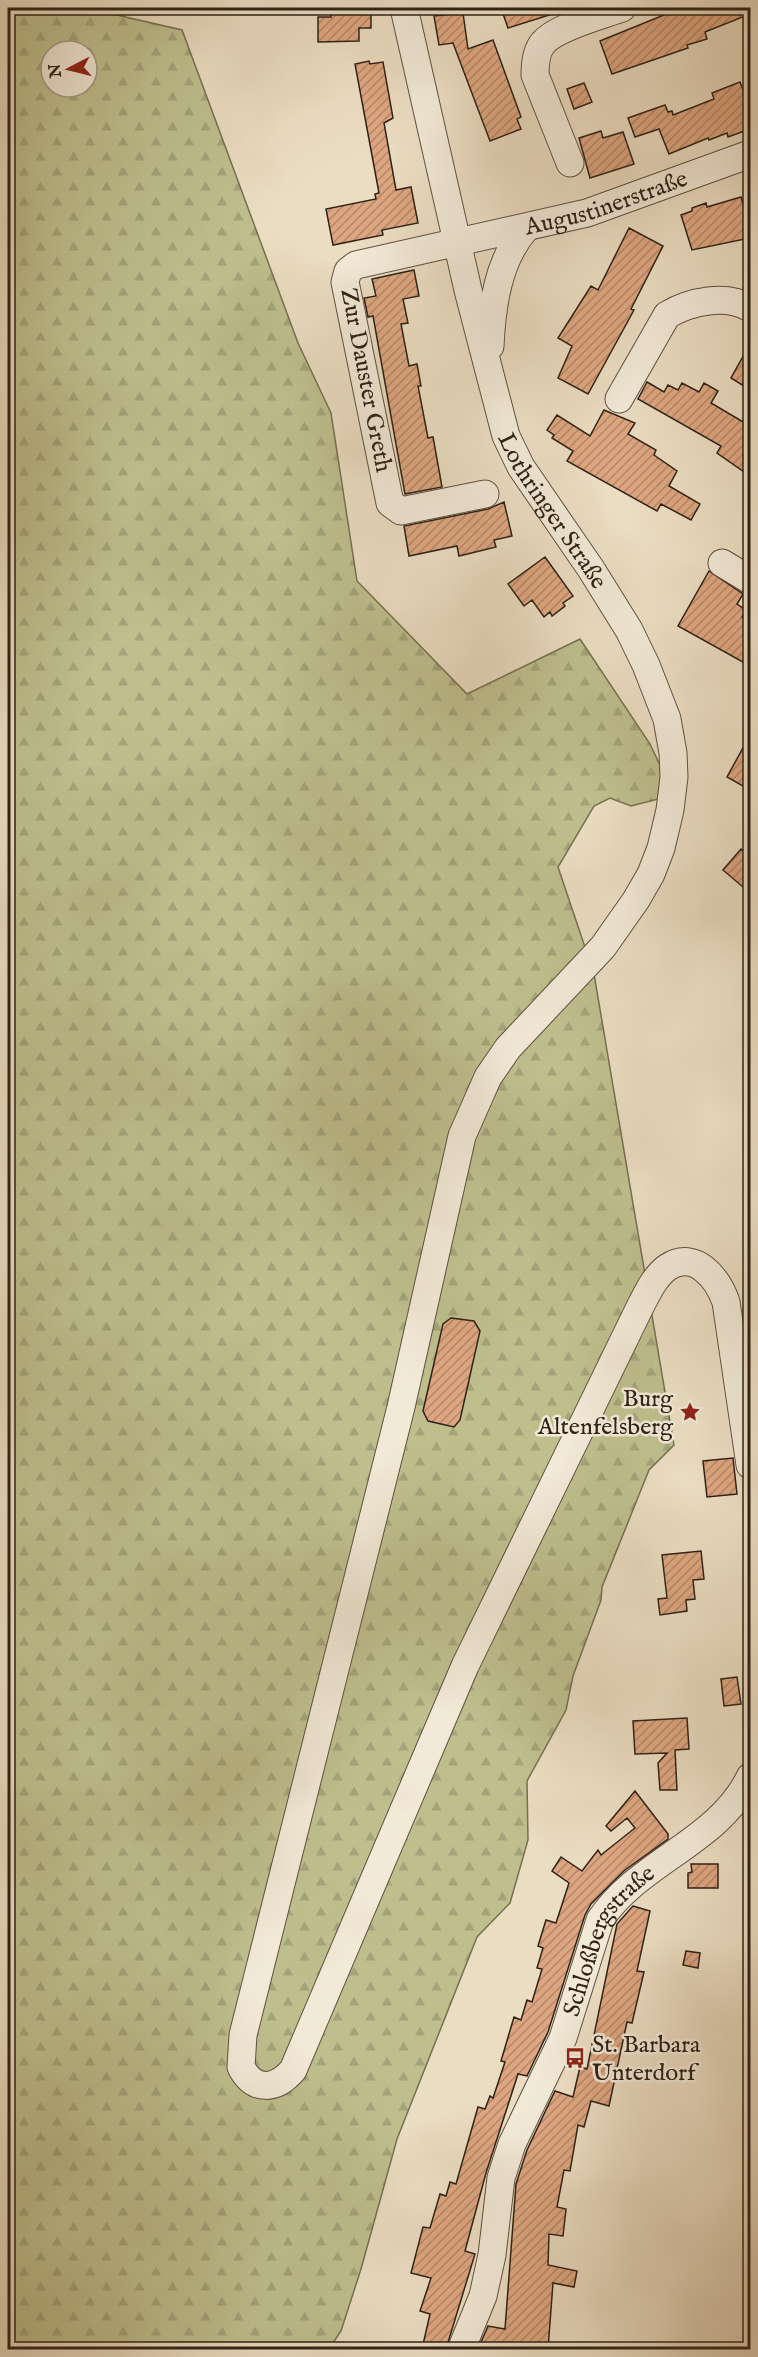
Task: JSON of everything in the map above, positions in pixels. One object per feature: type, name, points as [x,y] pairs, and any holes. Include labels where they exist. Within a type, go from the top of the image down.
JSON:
[{"type":"street","name":"Lothringer Straße","points":[[404,8],[489,377],[506,436],[521,467],[591,569],[629,630],[646,664],[659,694],[673,753],[670,810],[651,874],[619,928],[508,1047],[488,1077],[462,1137],[401,1407],[243,2035],[241,2067],[253,2083],[264,2087],[275,2085],[293,2070],[465,1666],[641,1305],[655,1280],[668,1267],[682,1262],[696,1264],[710,1273],[720,1286],[726,1302],[750,1465]]},
{"type":"street","points":[[570,163],[536,75],[537,57],[543,42],[557,33],[622,8]]},
{"type":"street","name":"Augustinerstraße","points":[[458,242],[587,213],[750,154]]},
{"type":"street","points":[[489,377],[493,304],[511,251],[526,228]]},
{"type":"street","name":"Zur Dauster Greth","points":[[458,242],[356,265],[348,271],[345,282],[390,502],[401,511],[485,494]]},
{"type":"street","points":[[619,399],[667,315],[680,307],[721,300],[750,308]]},
{"type":"street","points":[[722,563],[750,580]]},
{"type":"street","name":"Schloßbergstraße","points":[[461,2349],[483,2296],[492,2255],[501,2178],[512,2144],[563,2038],[600,1920],[628,1888],[723,1814],[750,1777]]},
{"type":"green space","points":[[8,8],[86,8],[182,30],[298,343],[331,413],[357,581],[467,694],[580,639],[650,744],[674,795],[631,806],[610,798],[594,806],[558,867],[594,974],[674,1445],[649,1470],[602,1587],[601,1600],[573,1676],[566,1710],[527,1781],[528,1840],[510,1903],[477,1937],[397,2139],[361,2269],[341,2331],[329,2349],[8,2350]]},
{"type":"building","points":[[330,8],[371,9],[371,28],[359,28],[359,41],[318,42],[318,17],[331,17]]},
{"type":"building","points":[[501,8],[561,8],[562,11],[508,28]]},
{"type":"building","points":[[681,8],[750,8],[750,14],[705,32],[707,39],[687,45],[688,48],[612,74],[600,41]]},
{"type":"building","points":[[463,13],[468,49],[493,40],[521,117],[517,119],[521,129],[490,141],[453,43],[439,45],[434,16]]},
{"type":"building","points":[[369,61],[370,64],[383,62],[393,118],[384,123],[396,190],[411,187],[418,223],[382,230],[383,235],[333,245],[326,209],[376,199],[375,194],[379,193],[355,64]]},
{"type":"building","points":[[740,82],[744,92],[750,90],[750,129],[728,137],[727,133],[709,140],[708,138],[669,154],[659,129],[635,137],[628,118],[665,105],[668,112],[672,111],[673,115],[714,99],[712,93]]},
{"type":"building","points":[[584,83],[592,102],[574,109],[567,89]]},
{"type":"building","points":[[601,131],[603,138],[623,132],[634,164],[590,178],[579,138]]},
{"type":"building","points":[[741,197],[750,228],[750,238],[692,250],[681,215],[706,203],[707,207]]},
{"type":"building","points":[[629,228],[663,246],[631,309],[634,310],[588,394],[558,378],[572,346],[558,338],[591,286],[598,290]]},
{"type":"building","points":[[414,270],[419,296],[403,299],[408,323],[401,324],[409,366],[417,364],[421,386],[418,386],[428,438],[433,437],[442,487],[405,494],[373,316],[368,317],[364,298],[376,296],[372,279]]},
{"type":"building","points":[[750,344],[750,390],[731,378]]},
{"type":"building","points":[[647,382],[664,392],[668,385],[678,390],[682,383],[699,392],[704,383],[718,391],[711,403],[750,426],[750,476],[717,453],[721,446],[638,399]]},
{"type":"building","points":[[604,410],[635,423],[628,434],[656,450],[654,455],[677,471],[669,486],[700,504],[691,520],[661,504],[657,511],[567,461],[573,451],[552,438],[554,435],[547,430],[557,415],[590,436]]},
{"type":"building","points":[[504,502],[512,536],[494,540],[496,547],[459,556],[457,546],[409,556],[404,526],[488,509]]},
{"type":"building","points":[[545,557],[573,596],[563,603],[565,606],[552,616],[550,612],[544,617],[532,600],[524,606],[508,584]]},
{"type":"building","points":[[709,571],[743,594],[737,604],[746,610],[742,617],[750,622],[750,666],[678,626]]},
{"type":"building","points":[[750,735],[750,790],[727,777]]},
{"type":"building","points":[[741,849],[750,857],[750,893],[723,870]]},
{"type":"building","points":[[451,1318],[474,1321],[480,1331],[460,1420],[454,1427],[428,1421],[423,1411],[443,1324]]},
{"type":"building","points":[[733,1458],[737,1494],[707,1497],[703,1461]]},
{"type":"building","points":[[701,1551],[704,1579],[693,1580],[695,1599],[686,1600],[687,1611],[660,1615],[658,1599],[667,1598],[662,1555]]},
{"type":"building","points":[[737,1677],[741,1704],[724,1706],[721,1679]]},
{"type":"building","points":[[687,1718],[689,1749],[675,1750],[677,1790],[660,1790],[658,1763],[667,1753],[635,1754],[633,1721]]},
{"type":"building","points":[[635,1791],[668,1834],[668,1839],[625,1870],[591,1904],[585,1915],[548,2032],[527,2076],[518,2074],[486,2173],[465,2251],[475,2254],[446,2349],[422,2349],[430,2314],[420,2311],[431,2278],[411,2273],[423,2227],[430,2228],[440,2194],[446,2196],[450,2182],[456,2184],[478,2107],[485,2109],[490,2096],[493,2098],[505,2062],[501,2061],[514,2017],[521,2020],[527,2000],[532,2002],[542,1969],[537,1968],[543,1948],[538,1946],[546,1920],[556,1923],[569,1883],[552,1871],[561,1857],[582,1871],[598,1850],[601,1855],[635,1828],[627,1818],[611,1831],[606,1826]]},
{"type":"building","points":[[691,1864],[718,1864],[718,1888],[688,1888],[688,1873],[692,1872]]},
{"type":"building","points":[[633,1906],[650,1911],[637,1971],[644,1972],[632,2023],[627,2022],[609,2106],[591,2101],[584,2127],[578,2125],[570,2171],[564,2170],[557,2207],[566,2209],[563,2236],[549,2234],[548,2265],[577,2271],[574,2287],[553,2283],[548,2349],[478,2349],[488,2326],[505,2329],[516,2184],[527,2150],[555,2091],[573,2097],[580,2067],[587,2069],[617,1924]]},
{"type":"building","points":[[686,1951],[700,1953],[698,1968],[683,1965]]},
{"type":"place","name":"Burg Altenfelsberg","points":[[690,1412]]},
{"type":"place","name":"St. Barbara Unterdorf","points":[[575,2058]]}]
